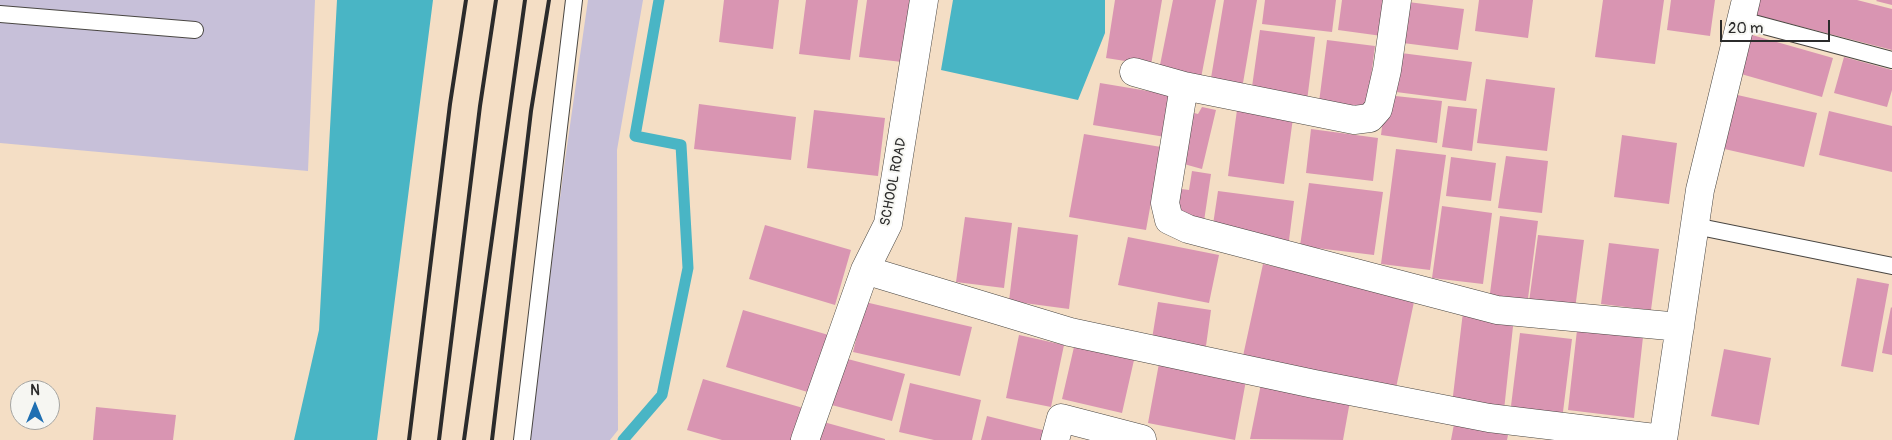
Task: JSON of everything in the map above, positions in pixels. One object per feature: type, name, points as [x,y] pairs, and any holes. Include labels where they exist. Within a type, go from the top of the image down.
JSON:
[{"type":"street","name":"SCHOOL ROAD","points":[[805,440],[865,270],[888,224],[924,0]]},
{"type":"street","points":[[1134,72],[1184,86],[1354,120],[1370,118],[1378,109],[1387,70],[1397,0]]},
{"type":"street","points":[[865,270],[1070,332],[1314,384],[1489,418],[1663,440],[1700,190],[1744,10]]},
{"type":"street","points":[[1184,86],[1165,202],[1169,220],[1188,229],[1497,310],[1680,327]]},
{"type":"street","points":[[1055,440],[1061,418],[1142,439]]},
{"type":"lane","points":[[522,440],[574,0]]},
{"type":"lane","points":[[1744,10],[1892,60]]},
{"type":"lane","points":[[0,14],[195,30]]},
{"type":"lane","points":[[1695,226],[1892,266]]},
{"type":"shaded area","points":[[0,0],[315,0],[308,171],[0,143]]},
{"type":"shaded area","points":[[588,0],[643,0],[617,150],[618,430],[610,440],[529,440],[564,167]]},
{"type":"water","points":[[337,0],[433,0],[377,440],[294,440],[319,330]]},
{"type":"water","points":[[953,0],[1105,0],[1105,33],[1078,100],[941,70]]},
{"type":"building","points":[[724,0],[779,0],[773,49],[719,42]]},
{"type":"building","points":[[806,0],[858,0],[850,60],[799,54]]},
{"type":"building","points":[[867,0],[910,0],[902,62],[859,57]]},
{"type":"building","points":[[1115,0],[1162,0],[1151,65],[1106,58]]},
{"type":"building","points":[[1173,0],[1216,0],[1201,78],[1159,70]]},
{"type":"building","points":[[1224,0],[1257,0],[1242,89],[1210,84]]},
{"type":"building","points":[[1265,0],[1336,0],[1332,32],[1262,24]]},
{"type":"building","points":[[1342,0],[1387,0],[1382,36],[1338,30]]},
{"type":"building","points":[[1479,0],[1533,0],[1528,38],[1475,31]]},
{"type":"building","points":[[1603,0],[1664,0],[1655,64],[1595,57]]},
{"type":"building","points":[[1671,0],[1715,0],[1710,36],[1667,30]]},
{"type":"building","points":[[1760,0],[1857,0],[1892,9],[1892,50],[1756,15]]},
{"type":"building","points":[[1892,0],[1892,5],[1876,1]]},
{"type":"building","points":[[1400,1],[1464,9],[1458,50],[1395,42]]},
{"type":"building","points":[[1260,30],[1315,37],[1307,101],[1251,94]]},
{"type":"building","points":[[1745,33],[1833,58],[1822,97],[1734,72]]},
{"type":"building","points":[[1327,40],[1375,46],[1366,116],[1318,110]]},
{"type":"building","points":[[1401,53],[1472,62],[1466,101],[1396,92]]},
{"type":"building","points":[[1844,57],[1892,70],[1892,90],[1887,107],[1834,93]]},
{"type":"building","points":[[1486,79],[1555,88],[1547,151],[1477,143]]},
{"type":"building","points":[[1100,83],[1178,96],[1171,138],[1093,125]]},
{"type":"building","points":[[1733,94],[1817,113],[1804,167],[1720,148]]},
{"type":"building","points":[[1386,95],[1442,101],[1437,143],[1381,135]]},
{"type":"building","points":[[699,104],[796,117],[791,160],[694,149]]},
{"type":"building","points":[[1448,106],[1477,109],[1472,151],[1442,147]]},
{"type":"building","points":[[1202,107],[1216,110],[1202,169],[1173,161],[1186,111],[1198,114]]},
{"type":"building","points":[[814,110],[885,118],[878,176],[807,168]]},
{"type":"building","points":[[1237,110],[1293,118],[1284,184],[1228,176]]},
{"type":"building","points":[[1829,111],[1892,126],[1892,172],[1819,155]]},
{"type":"building","points":[[1311,129],[1378,138],[1373,181],[1306,173]]},
{"type":"building","points":[[1084,134],[1161,147],[1146,230],[1069,217]]},
{"type":"building","points":[[1622,135],[1677,143],[1669,204],[1614,197]]},
{"type":"building","points":[[1396,149],[1446,155],[1430,270],[1381,264]]},
{"type":"building","points":[[1506,156],[1548,161],[1542,213],[1498,208]]},
{"type":"building","points":[[1451,157],[1496,163],[1491,201],[1446,196]]},
{"type":"building","points":[[1192,171],[1211,174],[1204,221],[1170,216],[1174,188],[1189,190]]},
{"type":"building","points":[[1309,183],[1383,192],[1374,255],[1300,246]]},
{"type":"building","points":[[1218,191],[1294,201],[1288,248],[1211,238]]},
{"type":"building","points":[[1442,206],[1492,213],[1483,284],[1432,278]]},
{"type":"building","points":[[1500,216],[1538,221],[1527,306],[1489,301]]},
{"type":"building","points":[[965,217],[1012,223],[1004,288],[956,282]]},
{"type":"building","points":[[765,225],[851,250],[835,305],[749,279]]},
{"type":"building","points":[[1018,227],[1078,235],[1069,309],[1009,301]]},
{"type":"building","points":[[1538,235],[1584,240],[1575,309],[1529,302]]},
{"type":"building","points":[[1128,237],[1219,255],[1209,303],[1118,285]]},
{"type":"building","points":[[1609,243],[1659,249],[1651,310],[1601,304]]},
{"type":"building","points":[[1263,264],[1415,297],[1396,388],[1243,356]]},
{"type":"building","points":[[1857,278],[1889,284],[1873,372],[1841,366]]},
{"type":"building","points":[[865,302],[972,327],[960,376],[853,352]]},
{"type":"building","points":[[1158,302],[1211,310],[1205,353],[1151,345]]},
{"type":"building","points":[[1892,308],[1892,355],[1882,353]]},
{"type":"building","points":[[743,310],[832,336],[814,394],[726,367]]},
{"type":"building","points":[[1463,312],[1514,317],[1504,410],[1452,404]]},
{"type":"building","points":[[1577,330],[1643,337],[1634,418],[1568,410]]},
{"type":"building","points":[[1520,333],[1572,339],[1562,420],[1510,414]]},
{"type":"building","points":[[1019,335],[1064,345],[1051,407],[1006,398]]},
{"type":"building","points":[[1074,347],[1134,360],[1122,413],[1062,399]]},
{"type":"building","points":[[1724,349],[1771,358],[1759,425],[1711,416]]},
{"type":"building","points":[[840,357],[905,374],[892,421],[828,404]]},
{"type":"building","points":[[1160,358],[1247,375],[1235,440],[1148,423]]},
{"type":"building","points":[[703,379],[810,410],[801,440],[722,440],[687,430]]},
{"type":"building","points":[[910,383],[981,400],[972,440],[934,440],[899,432]]},
{"type":"building","points":[[1261,384],[1350,401],[1343,440],[1250,439]]},
{"type":"building","points":[[96,407],[176,415],[173,440],[93,440]]},
{"type":"building","points":[[987,416],[1051,432],[1049,440],[981,440]]},
{"type":"building","points":[[820,421],[885,439],[885,440],[815,440]]},
{"type":"building","points":[[1454,424],[1508,435],[1507,440],[1451,440]]},
{"type":"waterway","points":[[623,440],[662,395],[688,268],[681,145],[635,136],[659,0]]},
{"type":"railway","points":[[409,440],[450,104],[466,0]]},
{"type":"railway","points":[[439,440],[480,106],[496,0]]},
{"type":"railway","points":[[464,440],[525,0]]},
{"type":"railway","points":[[492,440],[531,111],[549,0]]}]
